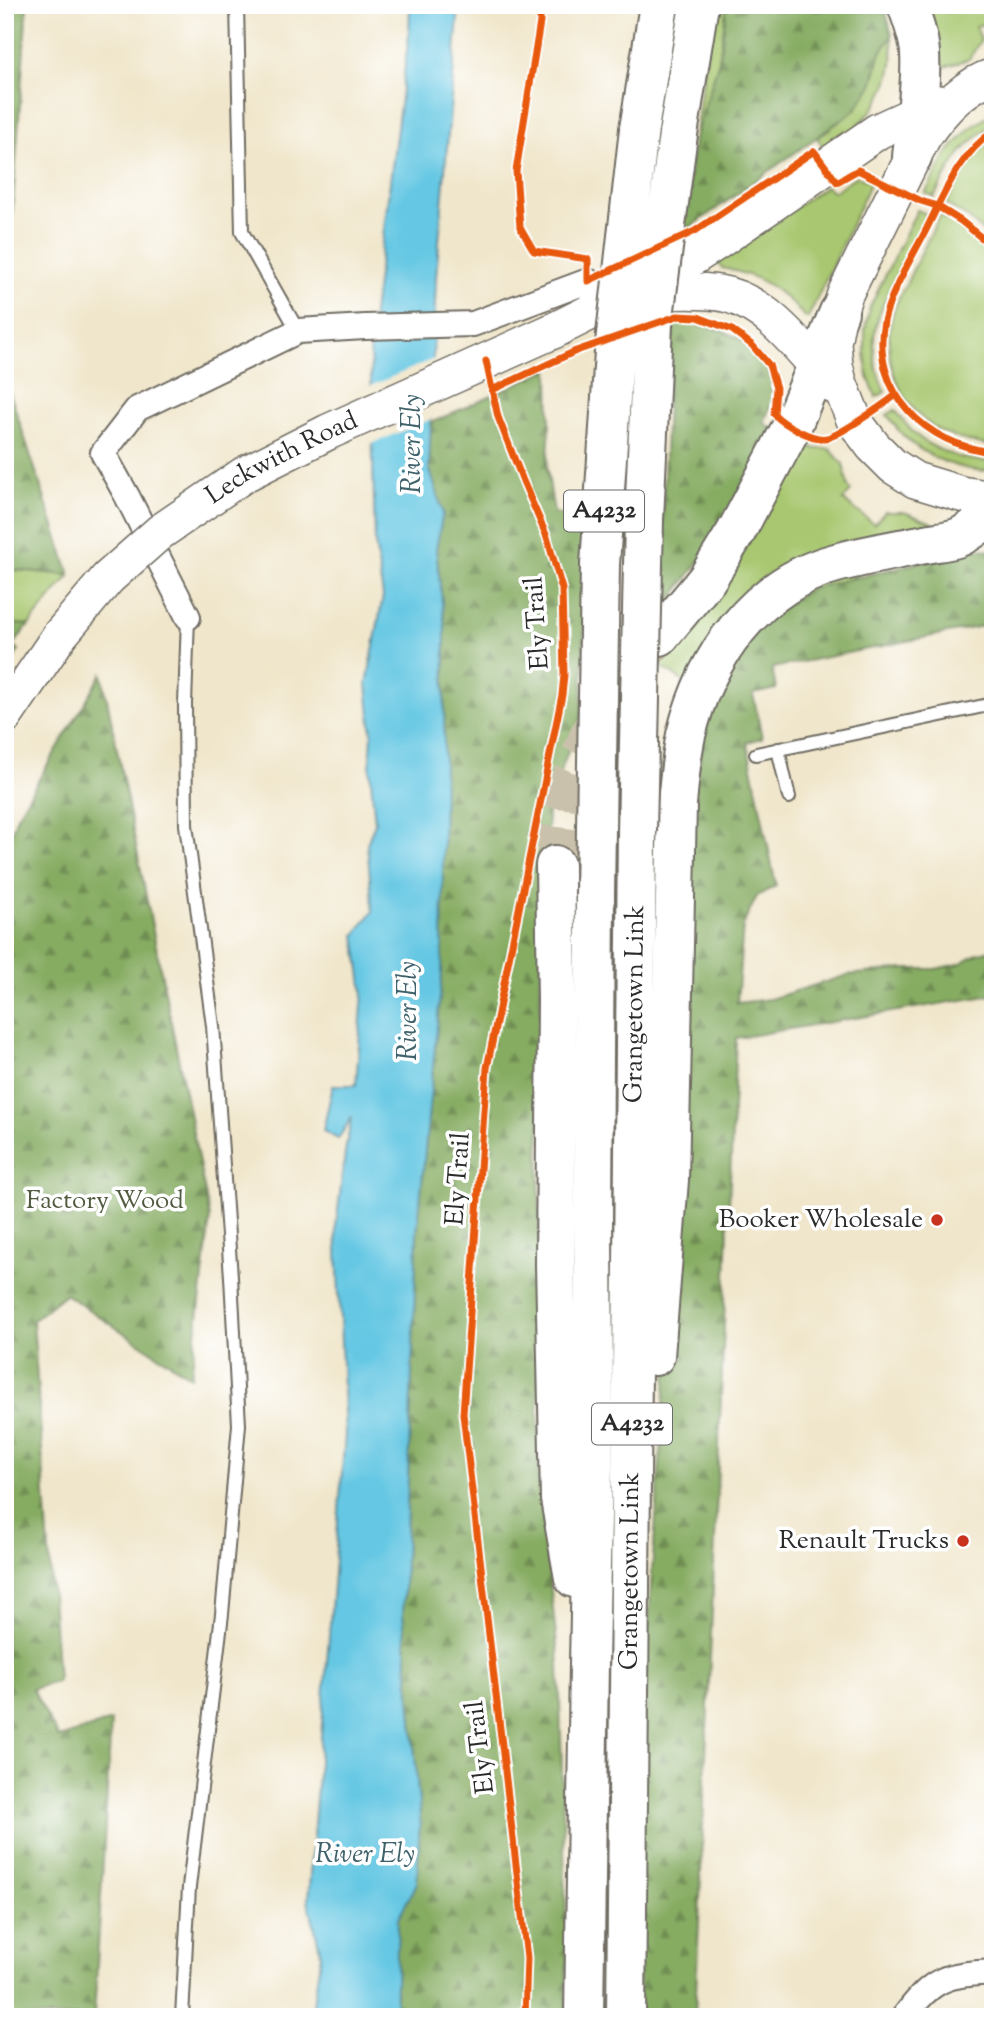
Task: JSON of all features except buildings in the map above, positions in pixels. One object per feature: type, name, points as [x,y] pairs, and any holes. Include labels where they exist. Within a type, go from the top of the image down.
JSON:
[{"type":"main road","name":"Grangetown Link","points":[[584,2017],[594,1417],[595,895],[600,565],[614,352],[639,129],[659,5]]},
{"type":"main road","name":"Grangetown Link","points":[[626,2017],[632,1506],[632,1228],[644,520],[653,324],[678,134],[699,5]]},
{"type":"main road","points":[[907,5],[920,51],[912,158]]},
{"type":"main road","points":[[660,636],[707,579],[736,532],[792,426],[853,276],[923,136],[938,116],[979,84]]},
{"type":"main road","name":"Leckwith Road","points":[[5,716],[60,635],[108,578],[160,532],[245,474],[340,427],[553,331],[669,273],[878,131],[979,84]]},
{"type":"main road","name":"Leckwith Road","points":[[628,293],[696,291],[722,293],[743,300],[763,311],[778,324],[846,400]]},
{"type":"main road","points":[[632,1506],[650,1411],[667,1207],[675,842],[680,769],[694,706],[715,659],[740,624],[770,596],[793,580],[833,564],[956,538],[991,514],[961,494],[915,480],[893,466],[873,446],[855,422],[839,382],[833,343],[839,312]]},
{"type":"main road","points":[[555,864],[555,1264],[560,1499],[589,1663]]},
{"type":"street","points":[[188,617],[103,453],[137,409],[298,331],[473,324],[588,281],[597,309]]},
{"type":"street","points":[[904,2017],[918,1998],[936,1982],[960,1974],[993,1972]]},
{"type":"lane","points":[[237,5],[242,232],[298,331]]},
{"type":"lane","points":[[182,2017],[189,1887],[222,1614],[239,1424],[213,1026],[186,825],[185,704],[188,617]]},
{"type":"lane","points":[[756,754],[993,704]]},
{"type":"lane","points":[[778,749],[789,797]]},
{"type":"green space","points":[[5,5],[27,5],[5,318]]},
{"type":"green space","points":[[714,5],[727,5],[719,61],[694,140]]},
{"type":"green space","points":[[727,5],[884,5],[892,36],[881,52],[872,85],[855,110],[682,233],[694,140],[719,61]]},
{"type":"green space","points":[[929,5],[942,5],[946,12],[993,5],[993,22],[976,26],[981,40],[969,59],[945,67],[941,63]]},
{"type":"green space","points":[[892,36],[892,61],[884,92],[869,114],[826,151],[817,138],[855,110],[872,85],[881,52]]},
{"type":"green space","points":[[993,113],[993,124],[958,156],[934,197],[925,193],[948,152],[969,129]]},
{"type":"green space","points":[[993,139],[993,240],[967,217],[946,204],[966,169]]},
{"type":"green space","points":[[856,176],[871,182],[808,318],[768,284],[722,268],[718,263],[826,186],[833,192]]},
{"type":"green space","points":[[917,210],[927,214],[878,317],[875,359],[885,392],[876,397],[868,377],[865,329],[870,307]]},
{"type":"green space","points":[[940,215],[993,255],[993,446],[961,439],[932,426],[920,416],[902,392],[891,363],[889,332],[893,312]]},
{"type":"green space","points":[[681,322],[729,334],[756,352],[766,365],[771,380],[772,397],[764,423],[774,429],[712,544],[659,616],[667,400],[674,323]]},
{"type":"green space","points":[[549,369],[550,427],[547,468],[554,513],[587,521],[582,716],[549,801],[542,906],[540,1047],[538,1474],[559,1663],[567,1957],[566,2017],[395,2017],[398,1918],[417,1883],[420,1815],[403,1614],[417,1234],[442,974],[445,629],[436,549],[443,513],[429,468],[431,423]]},
{"type":"green space","points":[[5,378],[70,575],[5,569]]},
{"type":"green space","points":[[895,410],[912,431],[929,444],[972,460],[993,461],[993,471],[958,466],[923,451],[902,435],[887,415]]},
{"type":"green space","points":[[801,442],[816,449],[830,449],[843,464],[851,491],[843,500],[874,524],[885,512],[904,512],[933,524],[688,685],[658,664],[659,656]]},
{"type":"green space","points":[[975,549],[993,550],[993,624],[772,668],[776,689],[753,694],[762,738],[747,742],[776,886],[757,896],[743,925],[737,1003],[770,999],[848,975],[935,969],[959,964],[993,949],[993,995],[736,1038],[695,2017],[638,2017],[642,1759],[668,1349],[690,806],[714,691],[761,621],[813,588]]},
{"type":"green space","points":[[5,569],[70,575],[29,625],[5,623]]},
{"type":"green space","points":[[5,623],[29,625],[13,645],[19,650],[5,673]]},
{"type":"green space","name":"Factory Wood","points":[[102,674],[210,1218],[191,1377],[65,1294],[33,1320],[58,1681],[32,1689],[59,1738],[111,1721],[94,2017],[5,2017],[5,852],[17,816]]},
{"type":"water","name":"River Ely","points":[[410,5],[459,5],[436,277],[429,467],[443,513],[436,549],[445,629],[442,974],[417,1234],[403,1614],[420,1815],[417,1883],[398,1918],[395,2017],[311,2017],[321,1954],[308,1900],[345,1434],[336,1226],[352,1117],[338,1139],[323,1131],[333,1085],[356,1085],[363,992],[355,935],[373,911],[367,844],[375,823],[367,684],[383,596],[375,543],[370,337],[409,35]]},
{"type":"pier","points":[[436,358],[434,418],[369,445],[368,387]]},
{"type":"tunnel","points":[[555,865],[563,799],[589,734],[624,676],[655,642]]},
{"type":"cycle path","points":[[540,5],[540,22],[516,171],[520,227],[534,251],[588,259],[588,281],[695,231],[814,151],[837,182],[858,170],[937,206],[993,247]]},
{"type":"cycle path","points":[[993,132],[981,141],[962,163],[903,273],[884,321],[882,347],[886,370],[895,392],[908,410],[925,426],[946,439],[993,452]]},
{"type":"cycle path","points":[[492,390],[576,351],[677,316],[698,317],[732,330],[752,345],[769,365],[776,388],[774,414],[806,434],[821,438],[833,436],[896,395]]},
{"type":"cycle path","name":"Ely Trail","points":[[486,361],[498,417],[547,537],[562,589],[562,695],[487,1068],[463,1414],[527,1958],[525,2017]]},
{"type":"place","name":"Booker Wholesale","points":[[937,1220]]},
{"type":"place","name":"Renault Trucks","points":[[963,1541]]}]
